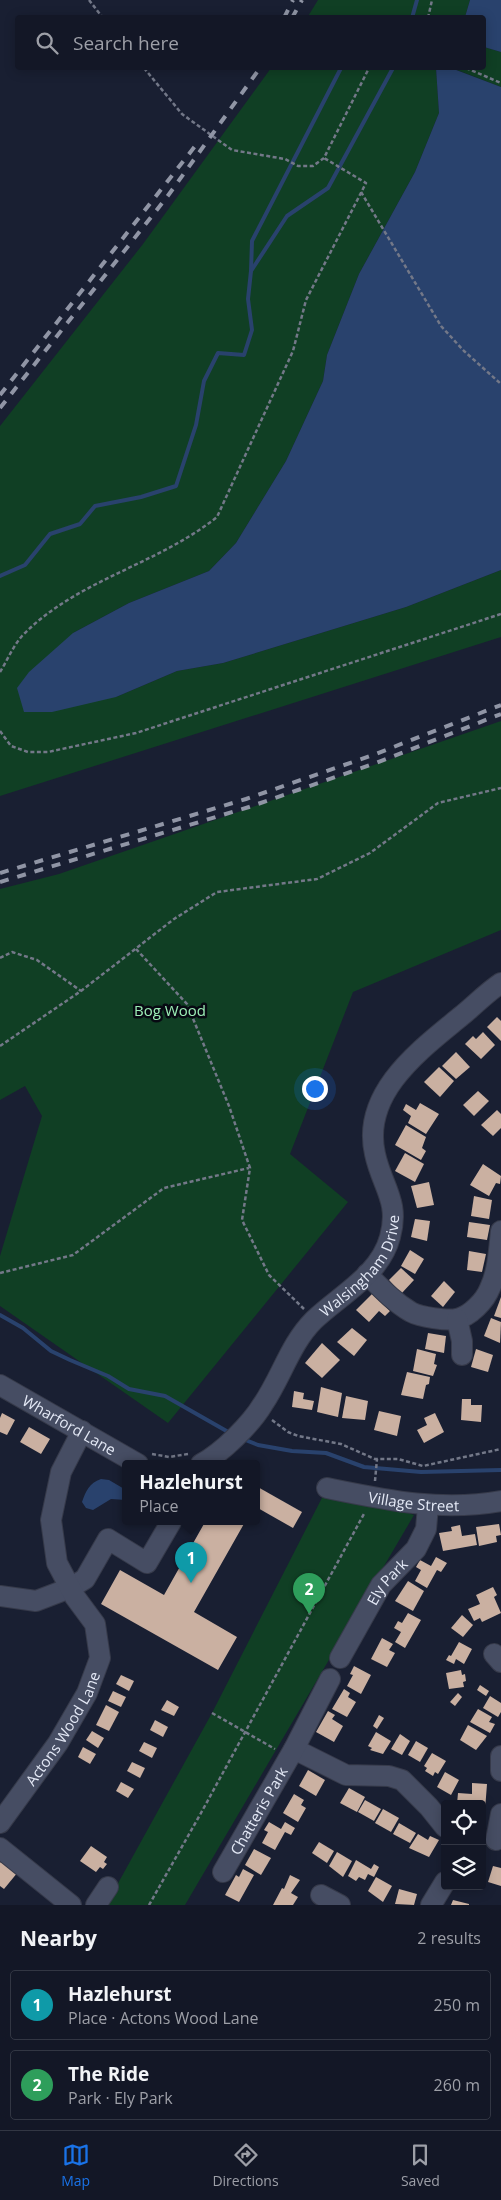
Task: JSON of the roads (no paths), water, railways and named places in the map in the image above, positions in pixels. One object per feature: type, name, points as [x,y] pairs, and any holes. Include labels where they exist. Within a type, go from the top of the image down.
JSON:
[{"type":"street","name":"Walsingham Drive","points":[[197,1458],[223,1447],[259,1419],[263,1404],[301,1335],[367,1274],[382,1254],[393,1225],[394,1209],[389,1190],[374,1153],[373,1129],[387,1089],[412,1057],[468,1011],[486,993],[501,983]]},
{"type":"street","points":[[367,1274],[395,1302],[413,1313],[430,1318],[456,1319],[471,1311],[484,1300],[490,1289],[495,1275],[501,1232]]},
{"type":"street","points":[[456,1319],[462,1341],[462,1355]]},
{"type":"street","name":"Wharford Lane","points":[[0,1384],[82,1431],[142,1458]]},
{"type":"street","name":"Actons Wood Lane","points":[[0,1823],[58,1743],[87,1693],[100,1658],[95,1624],[70,1588],[57,1563],[51,1520],[61,1472],[82,1431]]},
{"type":"street","name":"Village Street","points":[[327,1488],[428,1506],[483,1504],[501,1500]]},
{"type":"street","name":"Ely Park","points":[[340,1658],[381,1585],[416,1549],[426,1529],[428,1506]]},
{"type":"street","points":[[0,1596],[36,1600],[70,1588],[86,1579],[108,1539],[147,1563],[169,1525]]},
{"type":"street","name":"Chatteris Park","points":[[223,1872],[292,1753],[330,1678]]},
{"type":"street","name":"Chatteris Park","points":[[292,1753],[346,1775],[390,1776],[402,1780],[441,1822]]},
{"type":"street","points":[[501,1756],[501,1771]]},
{"type":"street","points":[[493,1840],[501,1814]]},
{"type":"street","points":[[0,1848],[71,1905]]},
{"type":"street","points":[[96,1905],[108,1887]]},
{"type":"street","points":[[432,1905],[441,1889]]},
{"type":"street","points":[[320,1895],[340,1905]]},
{"type":"water","points":[[470,0],[501,0],[501,52],[486,48],[486,15],[466,15]]},
{"type":"water","points":[[436,70],[456,70],[501,87],[501,570],[406,607],[223,663],[177,671],[116,697],[52,712],[24,712],[17,688],[29,672],[73,633],[129,603],[209,571],[236,543],[286,461],[323,381],[327,355],[359,274],[415,172],[439,113]]},
{"type":"water","points":[[101,1479],[109,1480],[122,1488],[122,1500],[111,1499],[93,1510],[86,1508],[82,1502],[87,1491],[94,1483]]},
{"type":"waterway","points":[[413,15],[417,0]]},
{"type":"waterway","points":[[251,271],[252,241],[340,70]]},
{"type":"waterway","points":[[0,576],[25,565],[50,534],[80,524],[95,506],[141,497],[176,486],[196,425],[204,381],[218,353],[244,355],[252,330],[248,299],[251,271],[287,216],[328,188],[392,70]]},
{"type":"waterway","points":[[0,1315],[23,1328],[51,1351],[108,1376],[129,1389],[165,1396],[230,1433]]},
{"type":"waterway","points":[[243,1439],[258,1445],[292,1451],[326,1453],[364,1467],[421,1472],[501,1470]]},
{"type":"railway","points":[[286,15],[293,0]]},
{"type":"railway","points":[[294,15],[302,0]]},
{"type":"railway","points":[[0,408],[167,197],[259,70]]},
{"type":"railway","points":[[0,395],[196,145]]},
{"type":"railway","points":[[0,873],[246,799],[373,755],[501,705]]},
{"type":"railway","points":[[0,882],[249,807],[376,763],[501,714]]},
{"type":"place","name":"Hazlehurst","points":[[191,1583]]},
{"type":"place","name":"The Ride","points":[[309,1614]]},
{"type":"park label","name":"Bog Wood","points":[[170,1010]]}]
